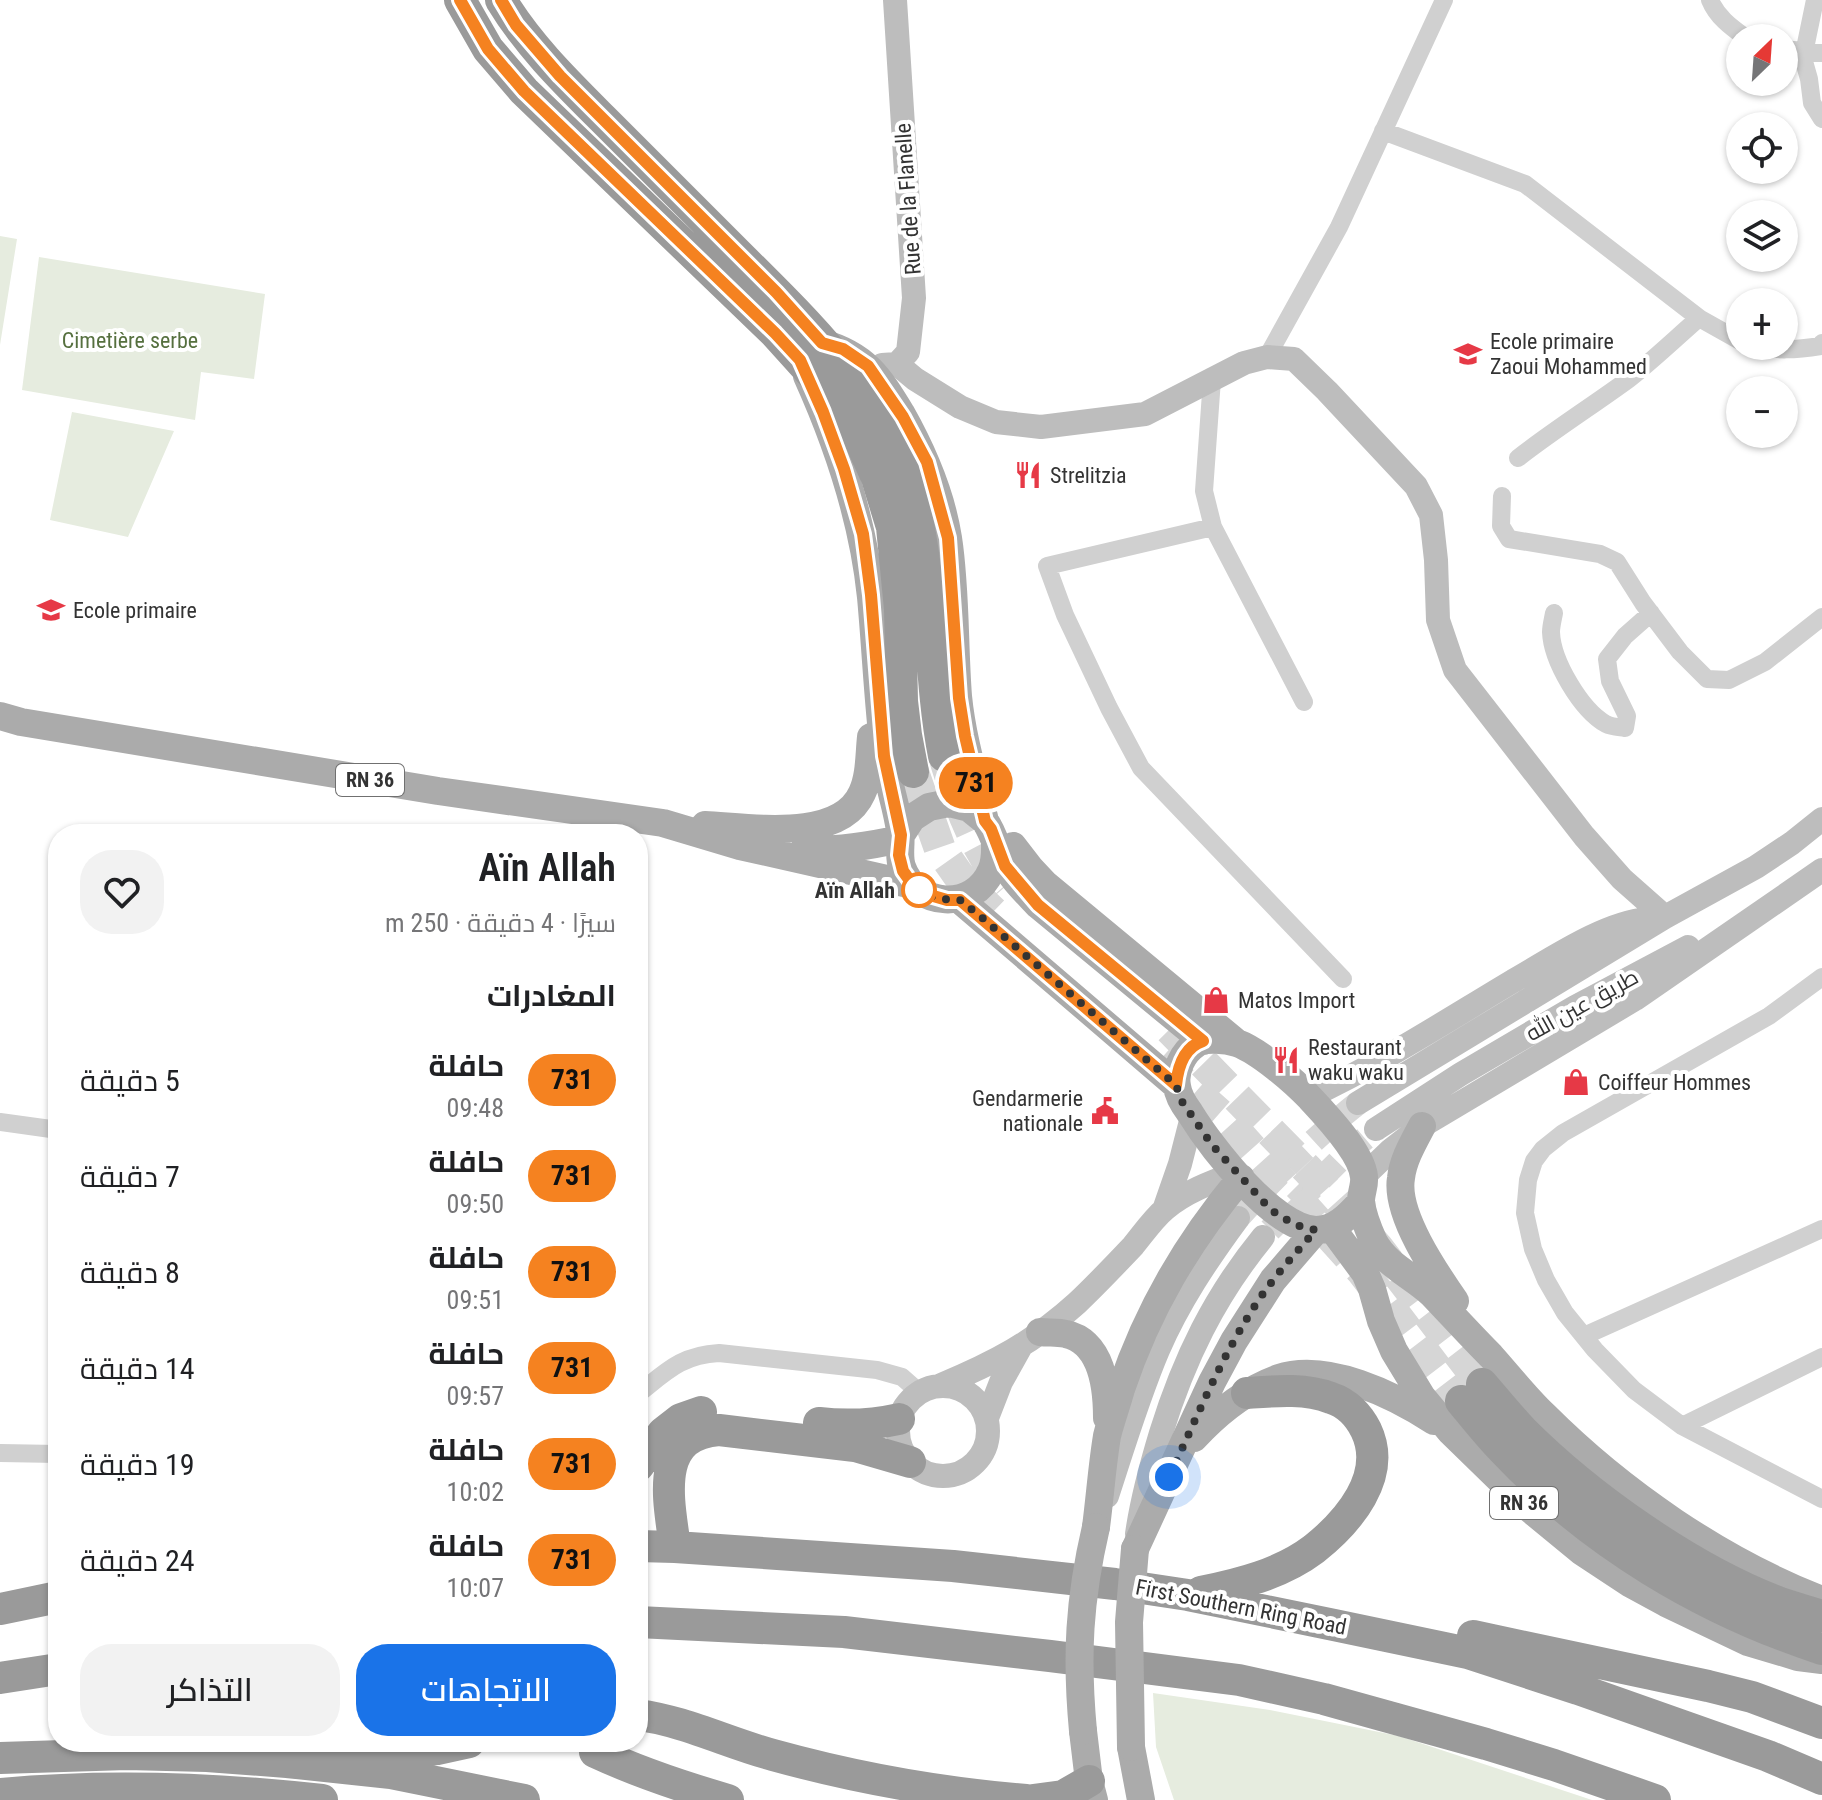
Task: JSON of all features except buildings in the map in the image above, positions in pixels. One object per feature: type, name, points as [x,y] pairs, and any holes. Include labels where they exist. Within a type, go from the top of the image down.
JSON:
[{"type":"highway","points":[[460,0],[488,49],[524,91],[775,333],[852,376],[868,400],[900,461],[912,493],[923,549],[937,721],[958,761]]},
{"type":"highway","points":[[501,0],[516,25],[560,76],[776,292],[857,434],[877,478],[892,527],[900,609],[902,701],[913,772]]},
{"type":"highway","points":[[1478,1380],[1522,1429],[1567,1471],[1667,1544],[1727,1579],[1764,1596],[1822,1616]]},
{"type":"highway","points":[[1478,1380],[1504,1452],[1554,1499],[1651,1570],[1769,1630],[1822,1649]]},
{"type":"highway","points":[[1188,1595],[1265,1575],[1311,1551],[1349,1514],[1371,1476],[1373,1458],[1370,1439],[1350,1409],[1335,1399],[1317,1393],[1247,1393]]},
{"type":"highway","points":[[648,1453],[663,1433],[681,1419],[704,1411],[852,1425],[899,1419]]},
{"type":"highway","points":[[675,1547],[670,1513],[670,1467],[683,1444],[706,1431],[855,1446],[910,1462]]},
{"type":"highway","name":"First Southern Ring Road","points":[[648,1546],[953,1566],[1188,1595],[1468,1653],[1754,1751],[1822,1779]]},
{"type":"highway","points":[[0,1609],[48,1599]]},
{"type":"highway","points":[[648,1622],[844,1632],[1239,1680],[1324,1699],[1473,1740],[1655,1800]]},
{"type":"highway","points":[[1334,1625],[1409,1625],[1491,1640],[1737,1693],[1822,1723]]},
{"type":"highway","points":[[0,1678],[48,1671]]},
{"type":"highway","points":[[648,1717],[770,1754],[871,1779],[1026,1800]]},
{"type":"highway","points":[[287,1762],[402,1752]]},
{"type":"highway","points":[[595,1752],[670,1783],[728,1800]]},
{"type":"highway","points":[[0,1758],[127,1754],[287,1762],[391,1773],[524,1800]]},
{"type":"highway","points":[[0,1794],[119,1787],[251,1792],[322,1800]]},
{"type":"highway","points":[[1033,1800],[1092,1791]]},
{"type":"main road","points":[[901,837],[912,818],[929,807],[949,803],[969,808],[990,831],[995,855],[992,870],[984,883],[960,900],[935,898],[923,893],[903,871],[899,855],[901,837],[884,756],[863,534],[829,426],[811,352],[843,349],[868,366],[894,403],[927,462],[948,538],[959,698],[965,736],[958,761],[990,831],[1005,866],[1038,905],[1203,1041]]},
{"type":"main road","points":[[663,823],[792,829],[814,826],[848,812],[862,793],[866,781],[877,672]]},
{"type":"main road","name":"RN 36","points":[[7,723],[663,823],[740,846],[913,885]]},
{"type":"main road","points":[[958,761],[987,799],[1030,868],[1237,1043],[1270,1064],[1309,1097],[1349,1143],[1374,1241],[1396,1268],[1432,1294],[1478,1380],[1544,1415],[1614,1478],[1729,1556],[1780,1583],[1822,1600]]},
{"type":"main road","name":"RN 36","points":[[740,846],[821,851],[870,846],[901,837]]},
{"type":"main road","points":[[960,900],[1176,1085]]},
{"type":"main road","points":[[1237,1043],[1219,1040],[1196,1043],[1184,1056],[1178,1069],[1176,1085],[1181,1100],[1212,1145],[1271,1210],[1295,1225],[1324,1228]]},
{"type":"main road","points":[[1422,1126],[1408,1152],[1400,1180],[1402,1206],[1440,1279],[1478,1380]]},
{"type":"main road","points":[[1108,1435],[1128,1370],[1162,1291],[1238,1175]]},
{"type":"main road","points":[[1141,1800],[1131,1747],[1129,1622],[1135,1549],[1212,1382],[1253,1309],[1273,1280],[1324,1228],[1346,1218],[1363,1189]]},
{"type":"main road","name":"RN 36","points":[[1324,1228],[1365,1273],[1394,1351],[1433,1411],[1530,1509],[1581,1551],[1666,1603],[1748,1642],[1798,1657],[1822,1660]]},
{"type":"main road","points":[[1030,1340],[1064,1333],[1081,1341],[1099,1365],[1107,1396],[1108,1435],[1081,1608],[1079,1690],[1092,1791]]},
{"type":"main road","points":[[1180,1454],[1210,1421],[1247,1393],[1280,1378],[1301,1374],[1345,1379],[1408,1405],[1451,1432]]},
{"type":"street","name":"Rue de la Flanelle","points":[[895,0],[914,298],[908,352],[897,364]]},
{"type":"street","points":[[1267,357],[1339,227],[1444,0]]},
{"type":"street","points":[[1710,0],[1726,24]]},
{"type":"street","points":[[1815,0],[1813,53],[1803,58],[1812,103],[1822,119]]},
{"type":"street","points":[[1383,131],[1525,184],[1699,318],[1726,333]]},
{"type":"street","points":[[1518,458],[1632,376],[1699,318]]},
{"type":"street","points":[[1798,349],[1822,345]]},
{"type":"street","points":[[868,366],[897,364],[960,407],[996,422],[1041,427],[1145,414],[1244,363],[1267,357],[1294,359],[1416,486],[1431,515],[1438,620],[1455,670],[1584,836],[1622,879],[1665,917]]},
{"type":"street","points":[[1212,379],[1204,491],[1213,527],[1304,702]]},
{"type":"street","points":[[1502,496],[1501,526],[1509,539],[1600,554],[1617,562],[1680,652],[1707,679],[1729,680],[1765,662],[1822,617]]},
{"type":"street","points":[[1213,527],[1047,566],[1065,615],[1141,768],[1343,979]]},
{"type":"street","points":[[1554,613],[1551,631],[1555,653],[1567,679],[1592,713],[1609,726],[1625,728],[1627,716],[1610,681],[1607,659],[1625,636],[1651,613]]},
{"type":"street","name":"طريق عين الله","points":[[1358,1103],[1665,917],[1756,867],[1822,819]]},
{"type":"street","points":[[1363,1189],[1391,1150],[1422,1126],[1635,999],[1822,870]]},
{"type":"street","name":"طريق عين الله","points":[[1376,1129],[1461,1074],[1575,1007],[1794,891]]},
{"type":"street","points":[[1309,1097],[1350,1078],[1580,942],[1633,920],[1665,917]]},
{"type":"street","points":[[1822,977],[1769,1016],[1563,1133],[1534,1161],[1528,1180],[1525,1213],[1533,1249],[1565,1313],[1634,1390],[1682,1426],[1822,1499]]},
{"type":"street","points":[[1164,1210],[1192,1117]]},
{"type":"street","points":[[0,1122],[48,1129]]},
{"type":"street","points":[[648,1382],[684,1360],[719,1353],[877,1370],[930,1389],[953,1386],[975,1398],[987,1418],[989,1429],[985,1449],[972,1466],[951,1476],[929,1474],[910,1462],[899,1442],[899,1419],[903,1408],[930,1389],[982,1368],[1030,1340],[1091,1290],[1164,1210],[1199,1188],[1238,1175]]},
{"type":"street","points":[[1096,1527],[1158,1350],[1200,1269],[1238,1218]]},
{"type":"street","points":[[1584,1336],[1822,1229]]},
{"type":"street","points":[[1135,1549],[1142,1500],[1180,1376],[1219,1298],[1263,1237]]},
{"type":"street","points":[[987,1418],[1001,1382],[1030,1340]]},
{"type":"street","points":[[1682,1426],[1822,1357]]},
{"type":"street","points":[[0,1453],[48,1454]]},
{"type":"green space","points":[[0,236],[17,239],[0,345]]},
{"type":"green space","name":"Cimetière serbe","points":[[39,257],[265,294],[254,379],[201,372],[195,420],[22,390]]},
{"type":"green space","points":[[72,412],[174,431],[128,537],[50,520]]},
{"type":"green space","points":[[1153,1693],[1270,1710],[1399,1736],[1592,1800],[1174,1800],[1156,1747]]},
{"type":"tunnel","points":[[944,756],[976,841],[1006,886]]},
{"type":"tunnel","points":[[913,772],[940,849],[966,886],[993,912]]},
{"type":"tunnel","points":[[1170,1029],[1308,1170],[1378,1248],[1482,1384]]},
{"type":"tunnel","points":[[1159,1061],[1224,1118],[1362,1271],[1461,1401]]},
{"type":"tunnel","points":[[1238,1218],[1296,1158],[1358,1103]]},
{"type":"tunnel","points":[[1270,1230],[1341,1159],[1376,1129]]},
{"type":"bus line","name":"731","points":[[460,0],[488,49],[524,91],[800,360],[844,469],[863,534],[884,756],[901,835],[899,855],[903,871],[923,893],[935,898],[960,900],[1176,1085],[1184,1056],[1196,1043],[1203,1041],[1038,905],[1005,866],[985,821],[959,698],[948,538],[927,462],[894,403],[868,366],[843,349],[822,343],[776,292],[560,76],[516,25],[501,0]]},
{"type":"place","name":"Ecole primaire Zaoui Mohammed","points":[[1468,354]]},
{"type":"place","name":"Strelitzia","points":[[1028,475]]},
{"type":"place","name":"Ecole primaire","points":[[51,610]]},
{"type":"place","name":"Aïn Allah","points":[[919,890]]},
{"type":"place","name":"Matos Import","points":[[1216,1000]]},
{"type":"place","name":"Restaurant waku waku","points":[[1286,1060]]},
{"type":"place","name":"Coiffeur Hommes","points":[[1576,1082]]},
{"type":"place","name":"Gendarmerie nationale","points":[[1105,1111]]},
{"type":"route","points":[[919,890],[935,898],[960,900],[986,921],[1176,1085],[1181,1100],[1212,1145],[1271,1210],[1295,1225],[1316,1230],[1273,1280],[1243,1325],[1212,1382],[1169,1477]]}]
